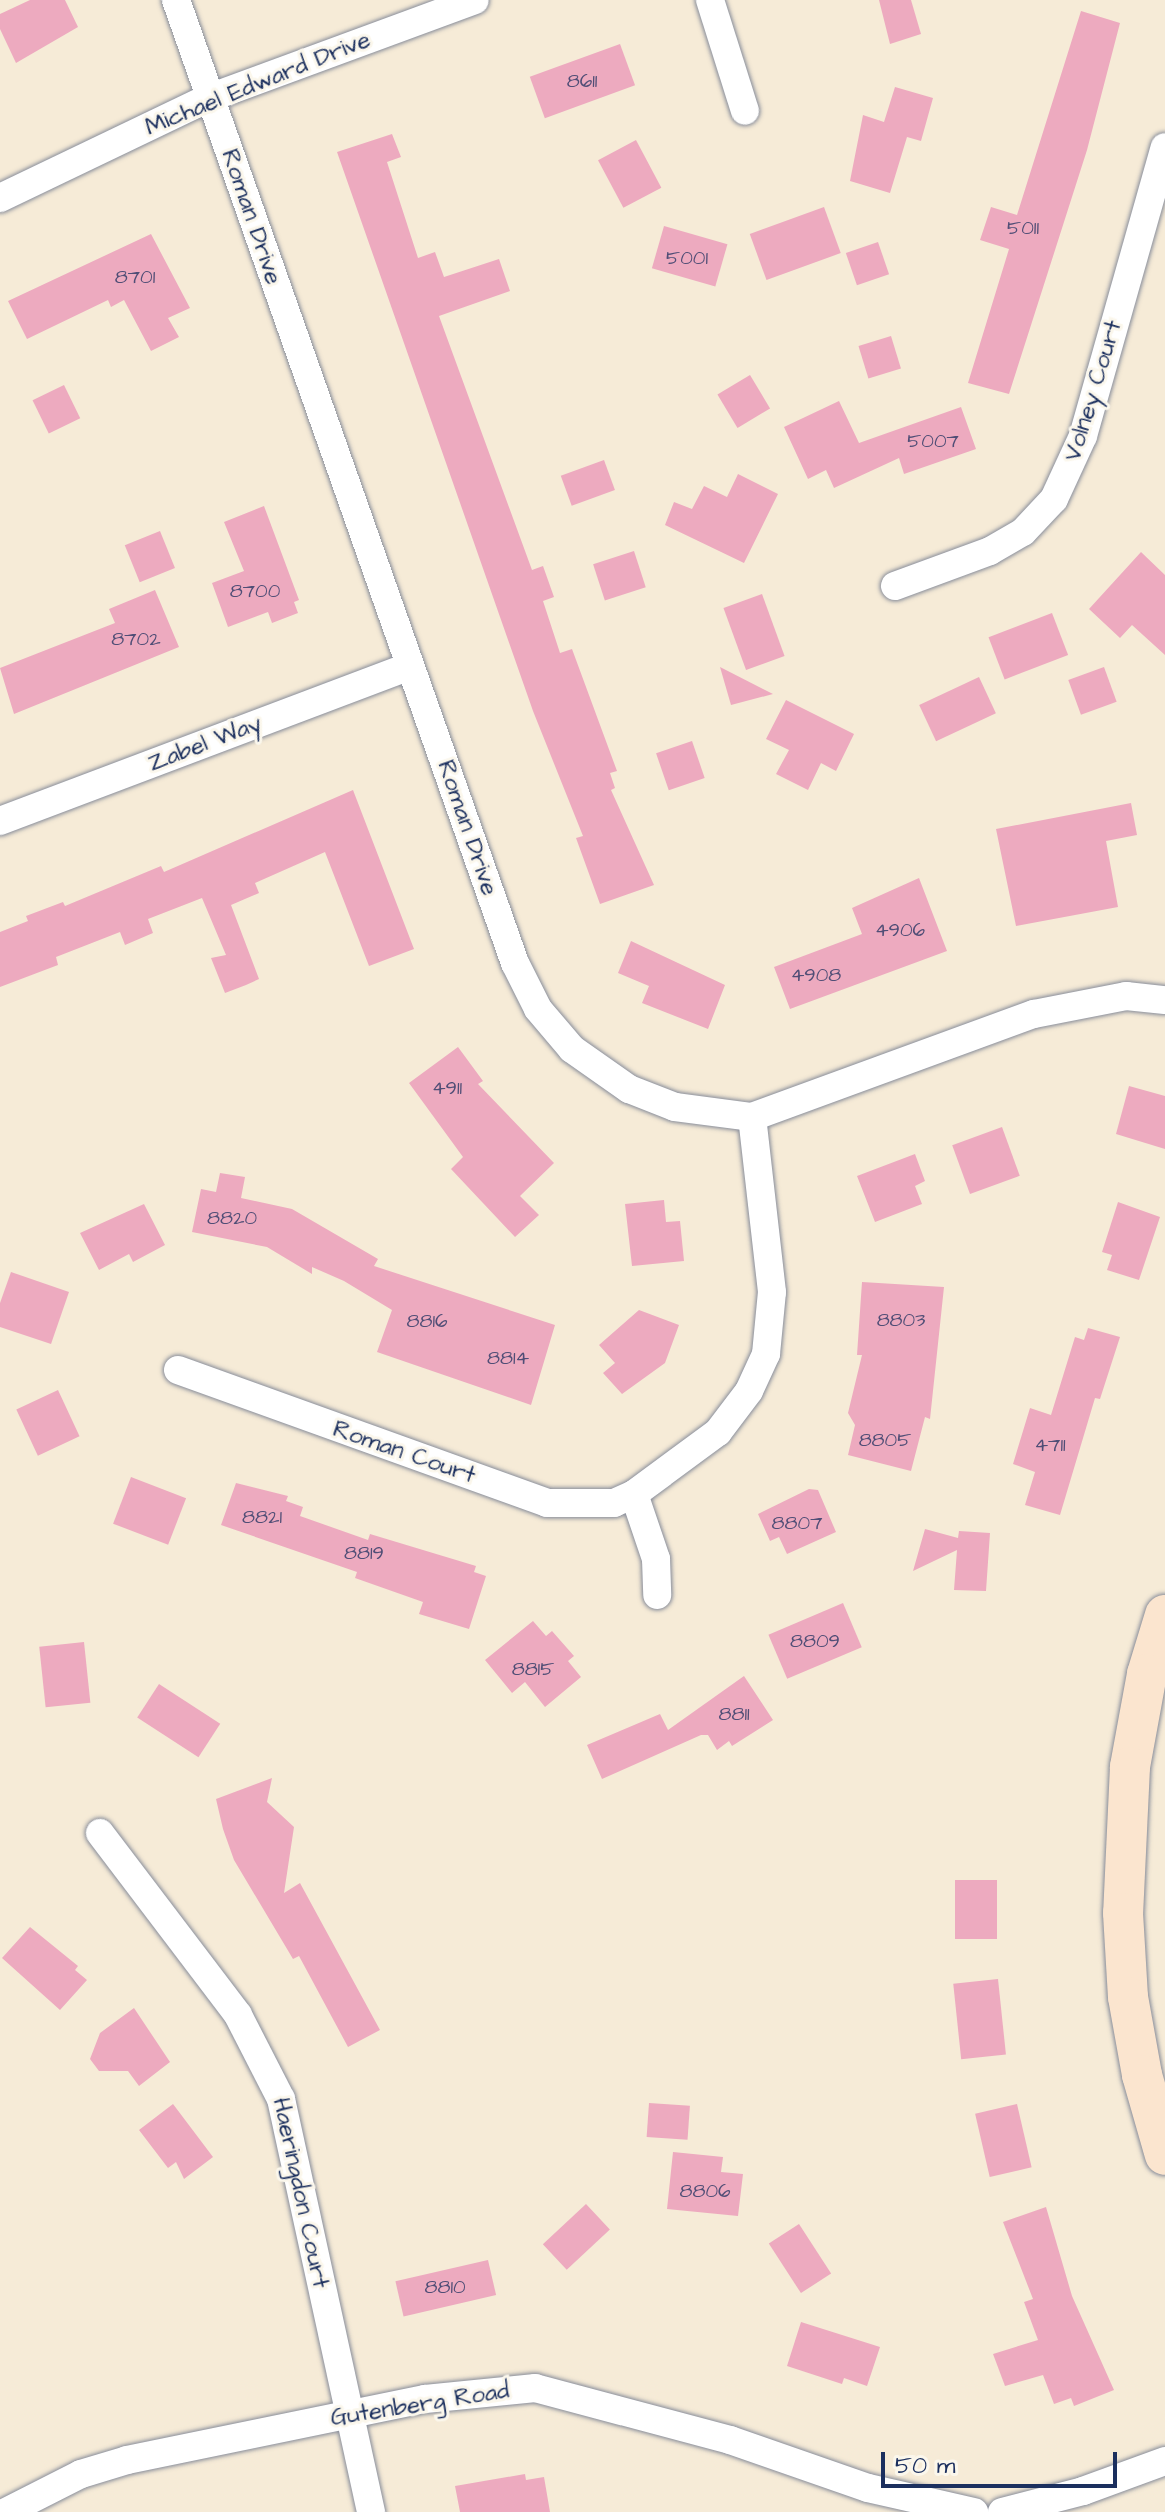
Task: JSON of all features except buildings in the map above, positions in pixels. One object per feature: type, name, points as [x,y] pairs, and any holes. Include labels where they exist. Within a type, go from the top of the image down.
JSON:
[{"type":"street","name":"Roman Drive","points":[[176,0],[515,963],[553,1029],[593,1067],[629,1089],[708,1114],[752,1117],[1034,1014],[1126,996],[1165,1000]]},
{"type":"street","name":"Michael Edward Drive","points":[[0,198],[209,98],[475,0]]},
{"type":"street","points":[[710,0],[745,111]]},
{"type":"street","name":"Volney Court","points":[[895,586],[990,551],[1023,532],[1054,499],[1083,436],[1165,147]]},
{"type":"street","name":"Zabel Way","points":[[0,821],[410,666]]},
{"type":"street","name":"Roman Court","points":[[178,1370],[547,1503],[614,1503],[634,1494],[718,1432],[749,1391],[766,1354],[772,1292],[752,1117]]},
{"type":"street","points":[[634,1494],[656,1559],[657,1595]]},
{"type":"street","points":[[1165,1615],[1147,1674],[1130,1767],[1123,1913],[1128,1997],[1142,2075],[1165,2155]]},
{"type":"street","name":"Haeringdon Court","points":[[100,1833],[238,2015],[281,2099],[371,2512]]},
{"type":"street","name":"Gutenberg Road","points":[[6,2512],[81,2474],[127,2460],[348,2415],[507,2388],[549,2390],[730,2440],[908,2505],[974,2512]]},
{"type":"street","points":[[1002,2512],[1044,2504],[1165,2461]]}]
